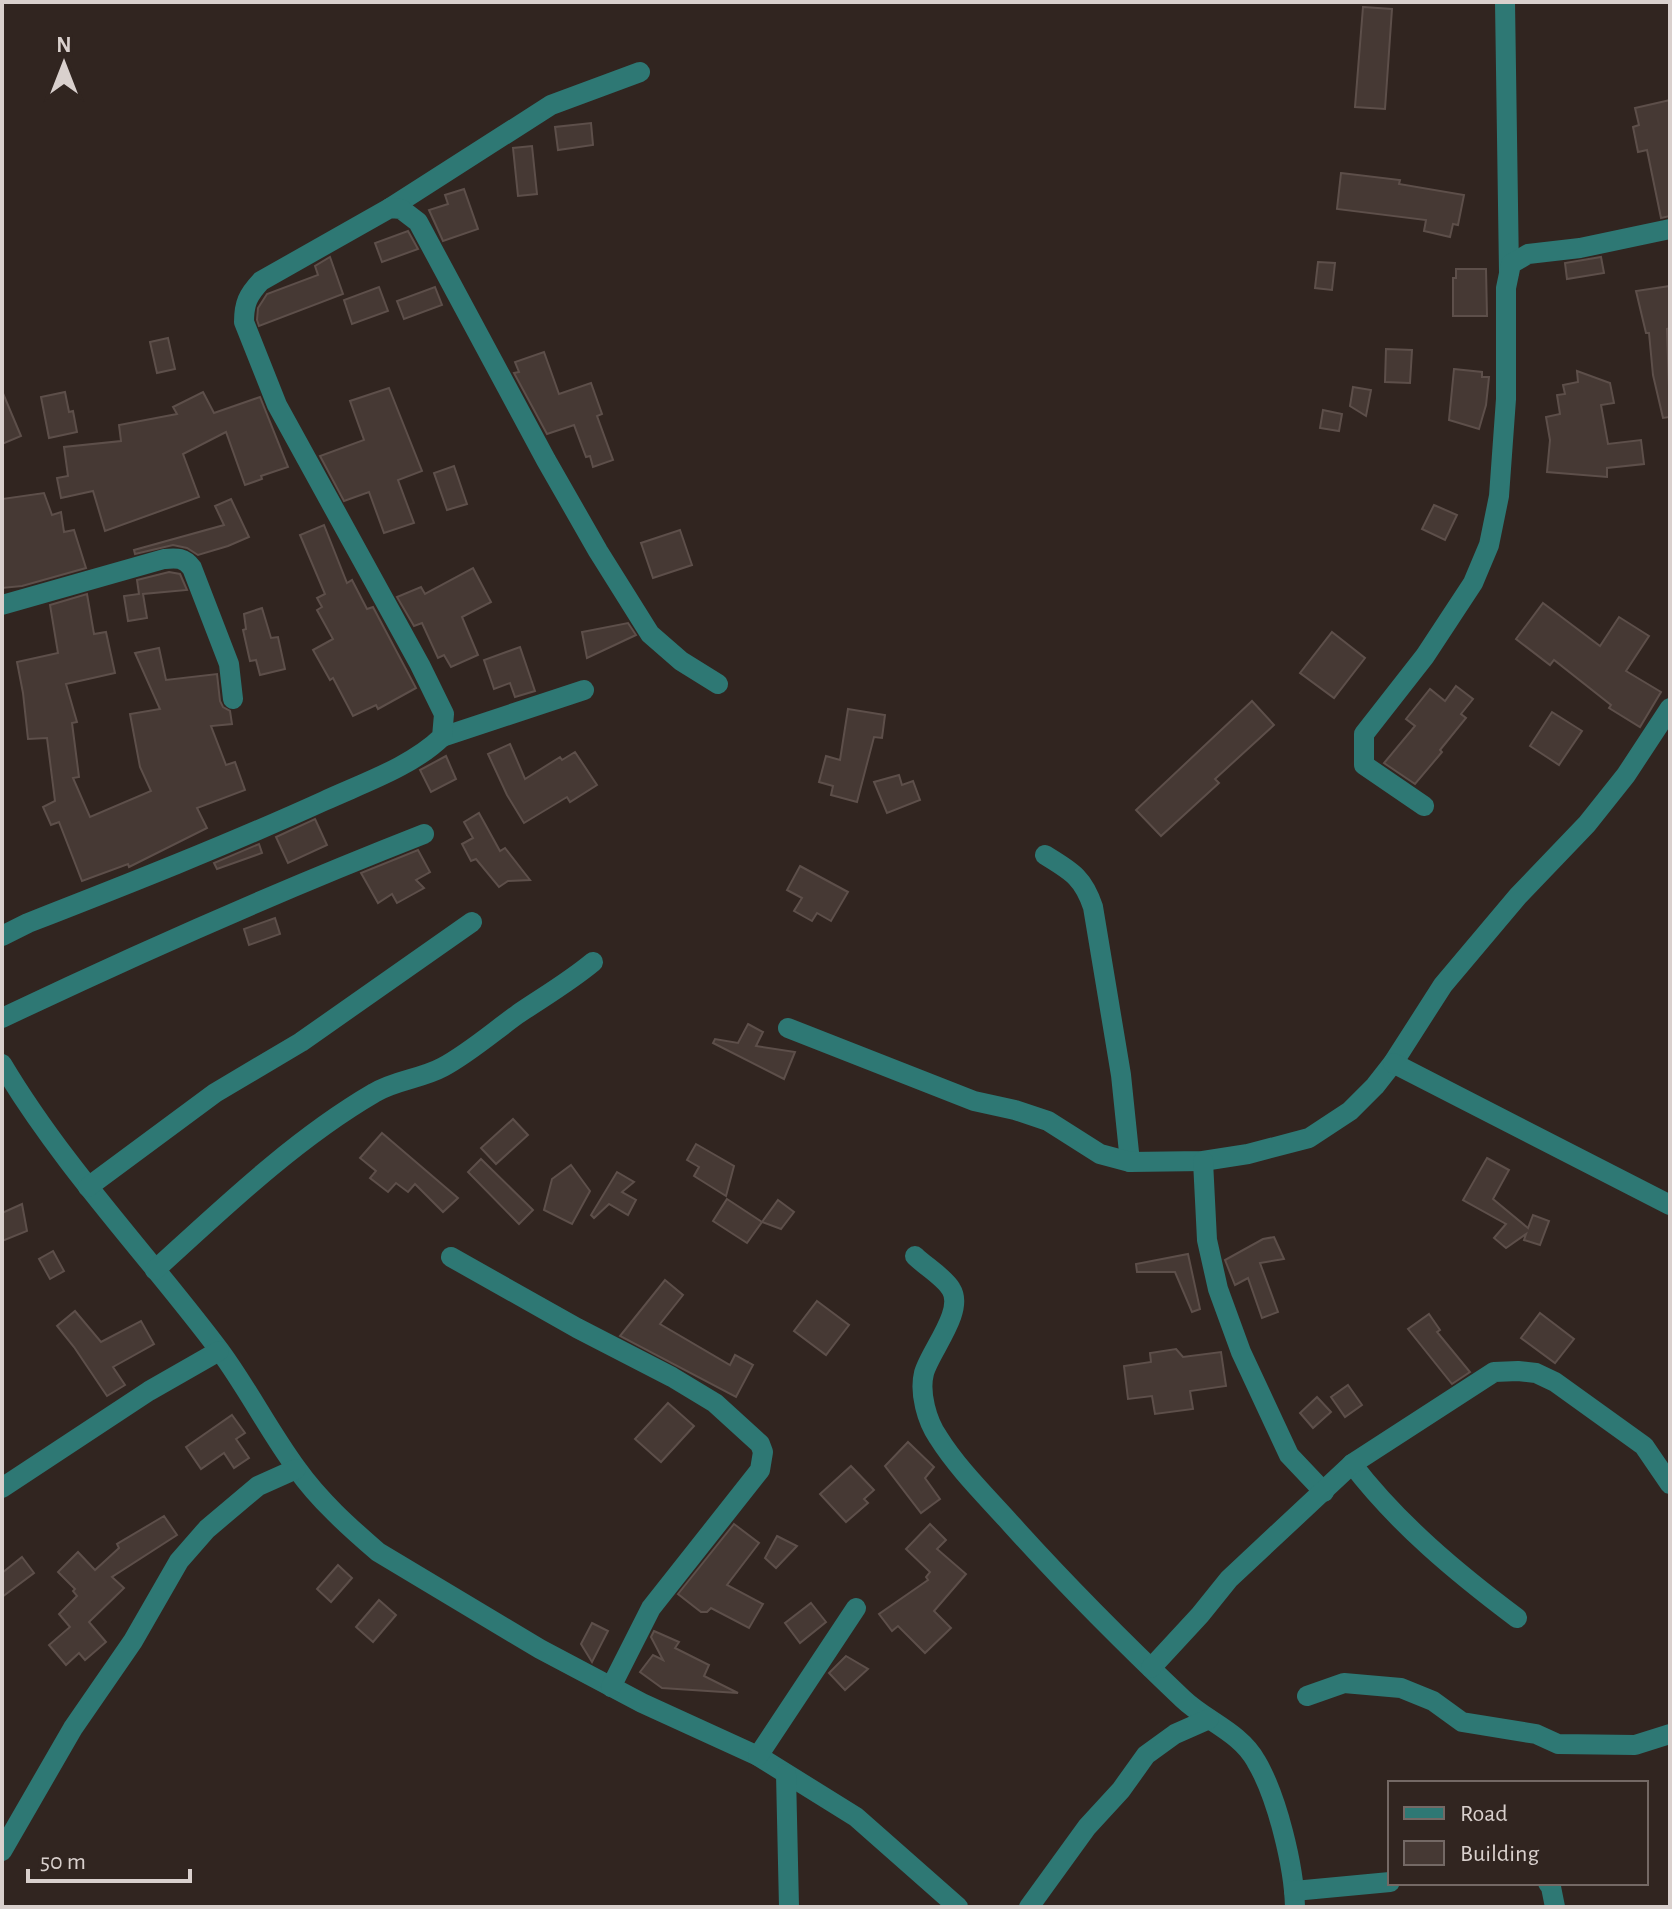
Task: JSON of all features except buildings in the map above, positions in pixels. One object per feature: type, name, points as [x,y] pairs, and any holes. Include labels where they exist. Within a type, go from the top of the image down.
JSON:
[{"type":"street","points":[[1424,806],[1364,765],[1364,734],[1425,656],[1473,583],[1489,545],[1499,496],[1506,399],[1506,288],[1509,272],[1505,2]]},
{"type":"street","points":[[442,737],[444,714],[277,405],[244,322],[248,294],[261,281],[390,208],[551,105],[640,72]]},
{"type":"street","points":[[390,208],[401,209],[418,222],[546,460],[650,634],[681,661],[718,684]]},
{"type":"street","points":[[1509,272],[1518,258],[1528,254],[1580,248],[1670,229]]},
{"type":"street","points":[[2,605],[164,559],[187,561],[229,664],[233,699]]},
{"type":"street","points":[[2,936],[258,831],[431,748],[442,737],[584,690]]},
{"type":"street","points":[[788,1028],[974,1101],[1048,1121],[1100,1154],[1130,1162],[1203,1161],[1248,1154],[1309,1138],[1350,1111],[1393,1063],[1443,985],[1518,896],[1587,824],[1626,775],[1670,708]]},
{"type":"street","points":[[2,1018],[295,885],[424,834]]},
{"type":"street","points":[[1045,855],[1077,875],[1093,907],[1121,1075],[1130,1162]]},
{"type":"street","points":[[88,1187],[215,1093],[301,1042],[472,922]]},
{"type":"street","points":[[155,1270],[244,1190],[321,1130],[391,1084],[441,1068],[569,982],[593,962]]},
{"type":"street","points":[[1393,1063],[1670,1205]]},
{"type":"street","points":[[2,1064],[25,1102],[88,1187],[219,1351],[256,1403],[296,1469],[324,1501],[378,1552],[540,1649],[611,1687],[758,1756],[856,1817],[958,1907]]},
{"type":"street","points":[[1203,1161],[1207,1240],[1218,1289],[1241,1352],[1289,1455],[1324,1492]]},
{"type":"street","points":[[915,1256],[951,1288],[953,1297],[952,1316],[924,1374],[926,1409],[938,1437],[974,1484],[1061,1579],[1193,1709],[1243,1742],[1257,1762],[1281,1825],[1294,1899],[1388,1882]]},
{"type":"street","points":[[451,1257],[715,1403],[760,1444],[763,1452],[760,1470],[651,1608],[611,1687]]},
{"type":"street","points":[[2,1488],[149,1391],[219,1351]]},
{"type":"street","points":[[1151,1668],[1229,1579],[1352,1464],[1494,1372],[1536,1373],[1555,1382],[1644,1446],[1670,1484]]},
{"type":"street","points":[[1352,1464],[1376,1495],[1465,1579],[1517,1618]]},
{"type":"street","points":[[2,1851],[73,1728],[133,1641],[179,1561],[207,1529],[258,1486],[296,1469]]},
{"type":"street","points":[[758,1756],[856,1608]]},
{"type":"street","points":[[1307,1696],[1344,1683],[1401,1688],[1433,1701],[1462,1722],[1496,1730],[1536,1734],[1558,1744],[1635,1745],[1670,1734]]},
{"type":"street","points":[[1029,1907],[1087,1827],[1121,1790],[1146,1755],[1175,1734],[1209,1719]]},
{"type":"street","points":[[786,1774],[789,1907]]},
{"type":"street","points":[[1550,1885],[1555,1907]]}]
